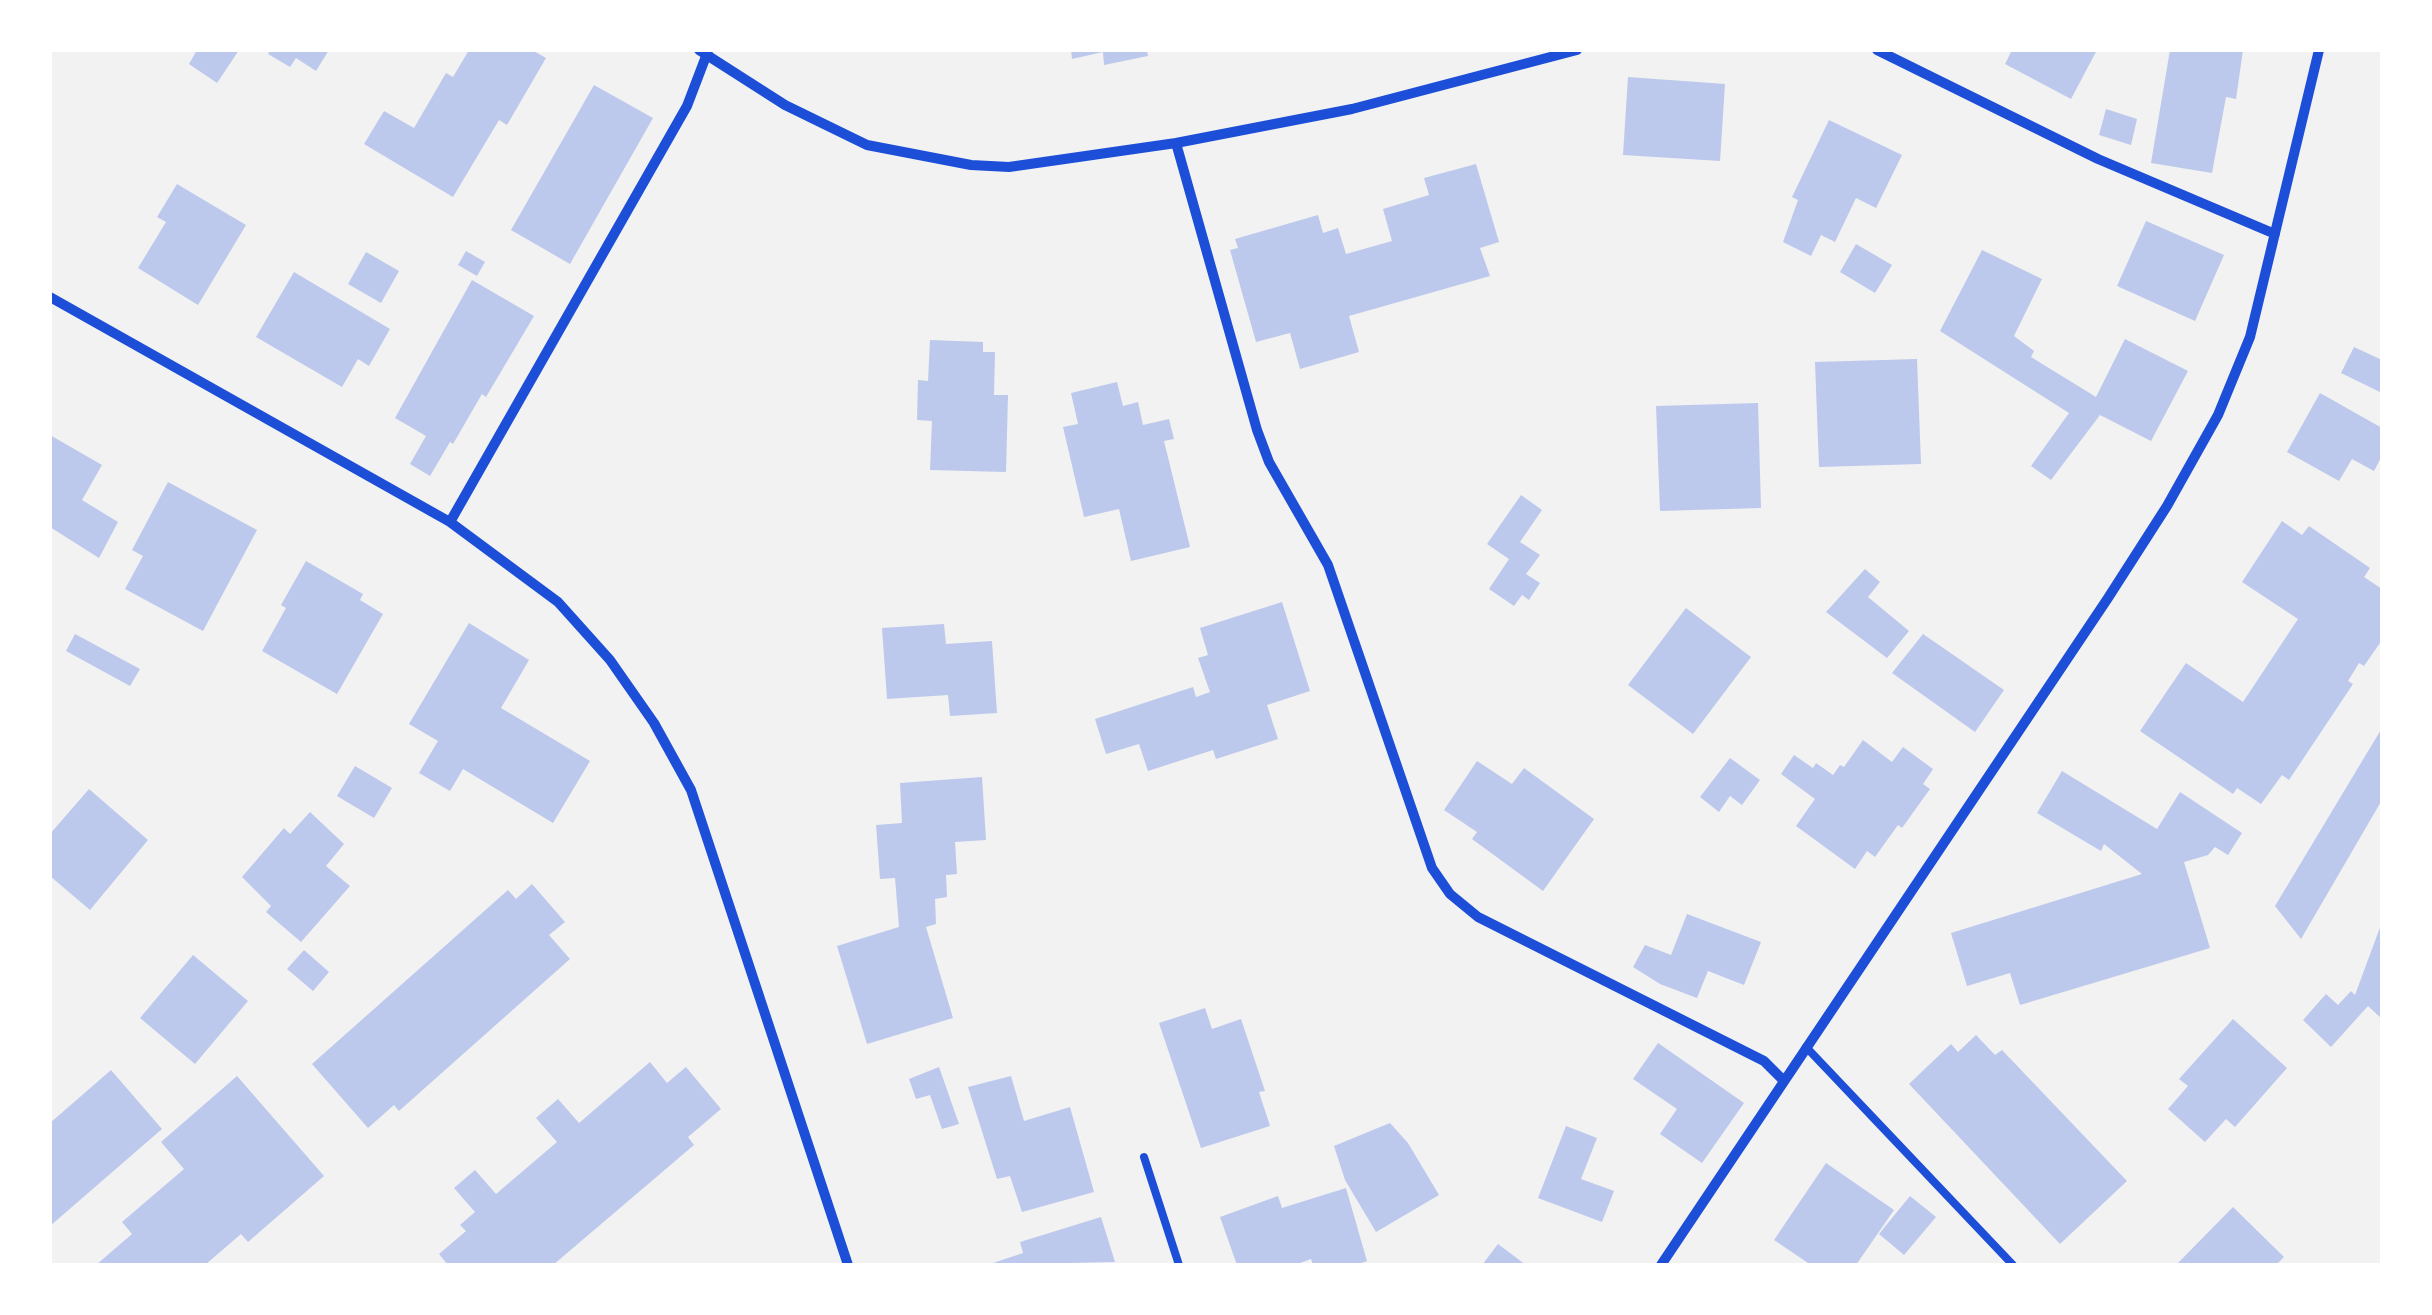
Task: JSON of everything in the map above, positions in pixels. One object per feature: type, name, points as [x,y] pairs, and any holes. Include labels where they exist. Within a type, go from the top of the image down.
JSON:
[{"type":"street","points":[[450,522],[687,106],[706,52],[786,105],[867,146],[971,165],[1009,167],[1176,143],[1352,109],[1577,50]]},
{"type":"street","points":[[1878,50],[2098,159],[2275,234]]},
{"type":"street","points":[[1661,1265],[2167,506],[2218,415],[2250,337],[2320,50]]},
{"type":"street","points":[[1176,143],[1268,462],[1328,565],[1432,868],[1450,894],[1478,916],[1764,1060],[1784,1081]]},
{"type":"street","points":[[50,297],[450,522],[558,602],[610,660],[654,723],[691,790],[848,1265]]},
{"type":"lane","points":[[1806,1047],[2013,1265]]},
{"type":"lane","points":[[1144,1157],[1179,1265]]},
{"type":"building","points":[[197,50],[239,50],[217,83],[189,64]]},
{"type":"building","points":[[271,50],[329,50],[316,71],[296,58],[290,67],[268,54]]},
{"type":"building","points":[[469,50],[532,50],[546,58],[507,125],[499,120],[453,197],[364,144],[384,111],[414,128],[446,73],[453,77]]},
{"type":"building","points":[[1071,50],[1147,50],[1148,56],[1104,65],[1103,52],[1072,59]]},
{"type":"building","points":[[2012,50],[2097,50],[2071,99],[2005,64]]},
{"type":"building","points":[[2170,50],[2243,50],[2236,99],[2226,97],[2212,173],[2151,163]]},
{"type":"building","points":[[1628,77],[1725,84],[1720,161],[1623,155]]},
{"type":"building","points":[[594,85],[653,118],[570,264],[511,230]]},
{"type":"building","points":[[2106,109],[2137,119],[2131,145],[2099,135]]},
{"type":"building","points":[[1829,120],[1902,155],[1876,208],[1856,198],[1835,242],[1821,235],[1811,256],[1783,242],[1798,200],[1792,197]]},
{"type":"building","points":[[1476,164],[1499,242],[1480,248],[1490,276],[1349,316],[1359,352],[1300,369],[1290,333],[1256,342],[1230,250],[1238,248],[1235,239],[1318,215],[1323,233],[1338,228],[1346,254],[1392,241],[1383,209],[1429,195],[1424,178]]},
{"type":"building","points":[[177,184],[246,225],[198,305],[138,268],[166,222],[157,217]]},
{"type":"building","points":[[2146,221],[2224,255],[2195,321],[2117,286]]},
{"type":"building","points":[[1856,244],[1892,265],[1875,293],[1840,272]]},
{"type":"building","points":[[1982,250],[2042,279],[2014,336],[2034,351],[2031,357],[2096,397],[2125,339],[2188,371],[2151,441],[2100,415],[2051,480],[2031,466],[2069,413],[1940,331]]},
{"type":"building","points":[[466,251],[485,262],[477,276],[458,265]]},
{"type":"building","points":[[366,252],[399,271],[381,303],[348,284]]},
{"type":"building","points":[[294,272],[390,329],[369,366],[358,359],[342,387],[256,337]]},
{"type":"building","points":[[472,280],[534,316],[486,397],[482,394],[430,476],[410,464],[426,436],[395,418]]},
{"type":"building","points":[[930,340],[983,342],[983,352],[995,352],[994,395],[1008,395],[1006,472],[930,470],[932,421],[917,420],[918,380],[928,381]]},
{"type":"building","points":[[2354,347],[2382,360],[2382,393],[2341,373]]},
{"type":"building","points":[[1917,359],[1921,464],[1819,467],[1815,362]]},
{"type":"building","points":[[1117,382],[1123,406],[1138,402],[1143,425],[1169,419],[1174,439],[1164,441],[1190,547],[1131,561],[1119,509],[1084,517],[1063,427],[1078,424],[1071,393]]},
{"type":"building","points":[[2320,393],[2382,428],[2382,456],[2374,471],[2352,459],[2339,481],[2287,452]]},
{"type":"building","points":[[1758,403],[1761,508],[1660,511],[1656,406]]},
{"type":"building","points":[[50,435],[102,465],[82,500],[118,522],[99,558],[50,527]]},
{"type":"building","points":[[168,482],[257,530],[203,631],[125,589],[143,556],[132,550]]},
{"type":"building","points":[[1521,495],[1542,510],[1520,542],[1540,555],[1526,574],[1540,583],[1529,600],[1522,595],[1514,606],[1489,589],[1509,559],[1487,544]]},
{"type":"building","points":[[2282,521],[2302,535],[2309,526],[2370,568],[2364,577],[2382,589],[2382,640],[2364,666],[2359,663],[2348,681],[2353,684],[2289,780],[2282,775],[2261,804],[2237,788],[2233,794],[2140,731],[2186,663],[2243,702],[2298,619],[2242,582]]},
{"type":"building","points":[[306,561],[363,594],[360,600],[383,614],[337,694],[262,651],[286,608],[281,605]]},
{"type":"building","points":[[1865,569],[1880,582],[1868,597],[1909,631],[1887,658],[1826,612]]},
{"type":"building","points":[[1282,602],[1310,691],[1267,705],[1278,739],[1216,759],[1213,750],[1148,771],[1139,744],[1106,754],[1095,719],[1193,687],[1196,697],[1210,692],[1198,658],[1208,655],[1200,628]]},
{"type":"building","points":[[1686,608],[1751,657],[1693,734],[1628,685]]},
{"type":"building","points":[[469,623],[529,660],[501,708],[590,761],[553,823],[463,769],[450,791],[419,773],[438,741],[409,724]]},
{"type":"building","points":[[944,624],[946,644],[992,641],[997,713],[950,716],[948,695],[887,699],[882,628]]},
{"type":"building","points":[[75,634],[140,669],[130,686],[66,651]]},
{"type":"building","points":[[1923,634],[2004,690],[1975,732],[1892,673]]},
{"type":"building","points":[[2382,728],[2382,800],[2301,939],[2275,906]]},
{"type":"building","points":[[1863,740],[1892,762],[1903,747],[1933,769],[1923,784],[1930,789],[1902,828],[1898,825],[1875,857],[1867,851],[1855,869],[1796,826],[1815,799],[1781,774],[1794,755],[1833,775],[1840,765],[1844,767]]},
{"type":"building","points":[[1730,758],[1760,780],[1742,805],[1730,796],[1719,812],[1700,797]]},
{"type":"building","points":[[1477,761],[1512,784],[1524,768],[1594,819],[1543,891],[1472,839],[1477,832],[1444,810]]},
{"type":"building","points":[[355,766],[392,788],[374,818],[337,796]]},
{"type":"building","points":[[2062,771],[2157,829],[2180,792],[2242,833],[2228,855],[2215,847],[2208,855],[2184,862],[2210,948],[2020,1005],[2010,973],[1967,986],[1951,933],[2142,874],[2104,844],[2101,851],[2037,813]]},
{"type":"building","points":[[982,777],[986,840],[955,842],[957,874],[946,875],[947,897],[935,899],[936,924],[926,927],[953,1018],[867,1044],[837,946],[899,927],[895,878],[880,879],[876,825],[902,823],[900,783]]},
{"type":"building","points":[[89,789],[148,840],[90,910],[50,876],[50,834]]},
{"type":"building","points":[[310,812],[344,844],[326,866],[350,886],[301,942],[266,912],[271,906],[242,877],[284,828],[290,834]]},
{"type":"building","points":[[532,884],[565,922],[549,935],[570,959],[399,1111],[394,1105],[368,1128],[312,1064],[508,890],[516,899]]},
{"type":"building","points":[[1687,914],[1761,942],[1744,985],[1708,971],[1697,998],[1660,984],[1633,967],[1645,945],[1671,955]]},
{"type":"building","points":[[2382,922],[2382,1019],[2368,1006],[2331,1047],[2303,1020],[2326,994],[2338,1005],[2351,991],[2355,995]]},
{"type":"building","points":[[304,950],[329,972],[313,991],[287,969]]},
{"type":"building","points":[[193,955],[248,1001],[195,1064],[140,1018]]},
{"type":"building","points":[[1205,1008],[1212,1029],[1241,1019],[1265,1091],[1259,1092],[1270,1126],[1201,1148],[1159,1023]]},
{"type":"building","points":[[2233,1019],[2287,1068],[2235,1127],[2226,1119],[2205,1142],[2168,1109],[2188,1086],[2179,1079]]},
{"type":"building","points":[[1976,1035],[1995,1055],[2002,1050],[2127,1181],[2060,1244],[1909,1084],[1951,1044],[1958,1052]]},
{"type":"building","points":[[1658,1043],[1744,1103],[1702,1163],[1660,1134],[1677,1109],[1633,1079]]},
{"type":"building","points":[[650,1062],[667,1083],[686,1067],[721,1109],[688,1137],[694,1145],[553,1265],[448,1265],[439,1254],[466,1231],[460,1225],[475,1212],[454,1188],[475,1170],[496,1194],[557,1142],[536,1118],[558,1099],[579,1123]]},
{"type":"building","points":[[939,1067],[959,1124],[942,1129],[930,1095],[916,1099],[909,1079]]},
{"type":"building","points":[[111,1070],[162,1129],[50,1226],[50,1123]]},
{"type":"building","points":[[237,1076],[324,1176],[248,1242],[241,1234],[205,1265],[96,1265],[132,1234],[122,1222],[184,1169],[161,1142]]},
{"type":"building","points":[[1011,1076],[1024,1121],[1070,1107],[1094,1192],[1022,1212],[1010,1176],[997,1179],[968,1087]]},
{"type":"building","points":[[1390,1123],[1408,1143],[1439,1195],[1376,1232],[1345,1180],[1334,1146]]},
{"type":"building","points":[[1566,1126],[1597,1138],[1581,1179],[1614,1191],[1602,1222],[1538,1198]]},
{"type":"building","points":[[1826,1163],[1894,1210],[1856,1265],[1811,1265],[1774,1240]]},
{"type":"building","points":[[1346,1188],[1367,1261],[1356,1265],[1313,1265],[1311,1259],[1295,1265],[1237,1265],[1220,1217],[1278,1196],[1282,1208]]},
{"type":"building","points":[[1910,1196],[1936,1217],[1904,1255],[1879,1234]]},
{"type":"building","points":[[2233,1207],[2284,1257],[2276,1265],[2176,1265]]},
{"type":"building","points":[[1101,1217],[1115,1262],[987,1265],[1023,1253],[1020,1242]]},
{"type":"building","points":[[1498,1244],[1526,1265],[1482,1265]]}]
